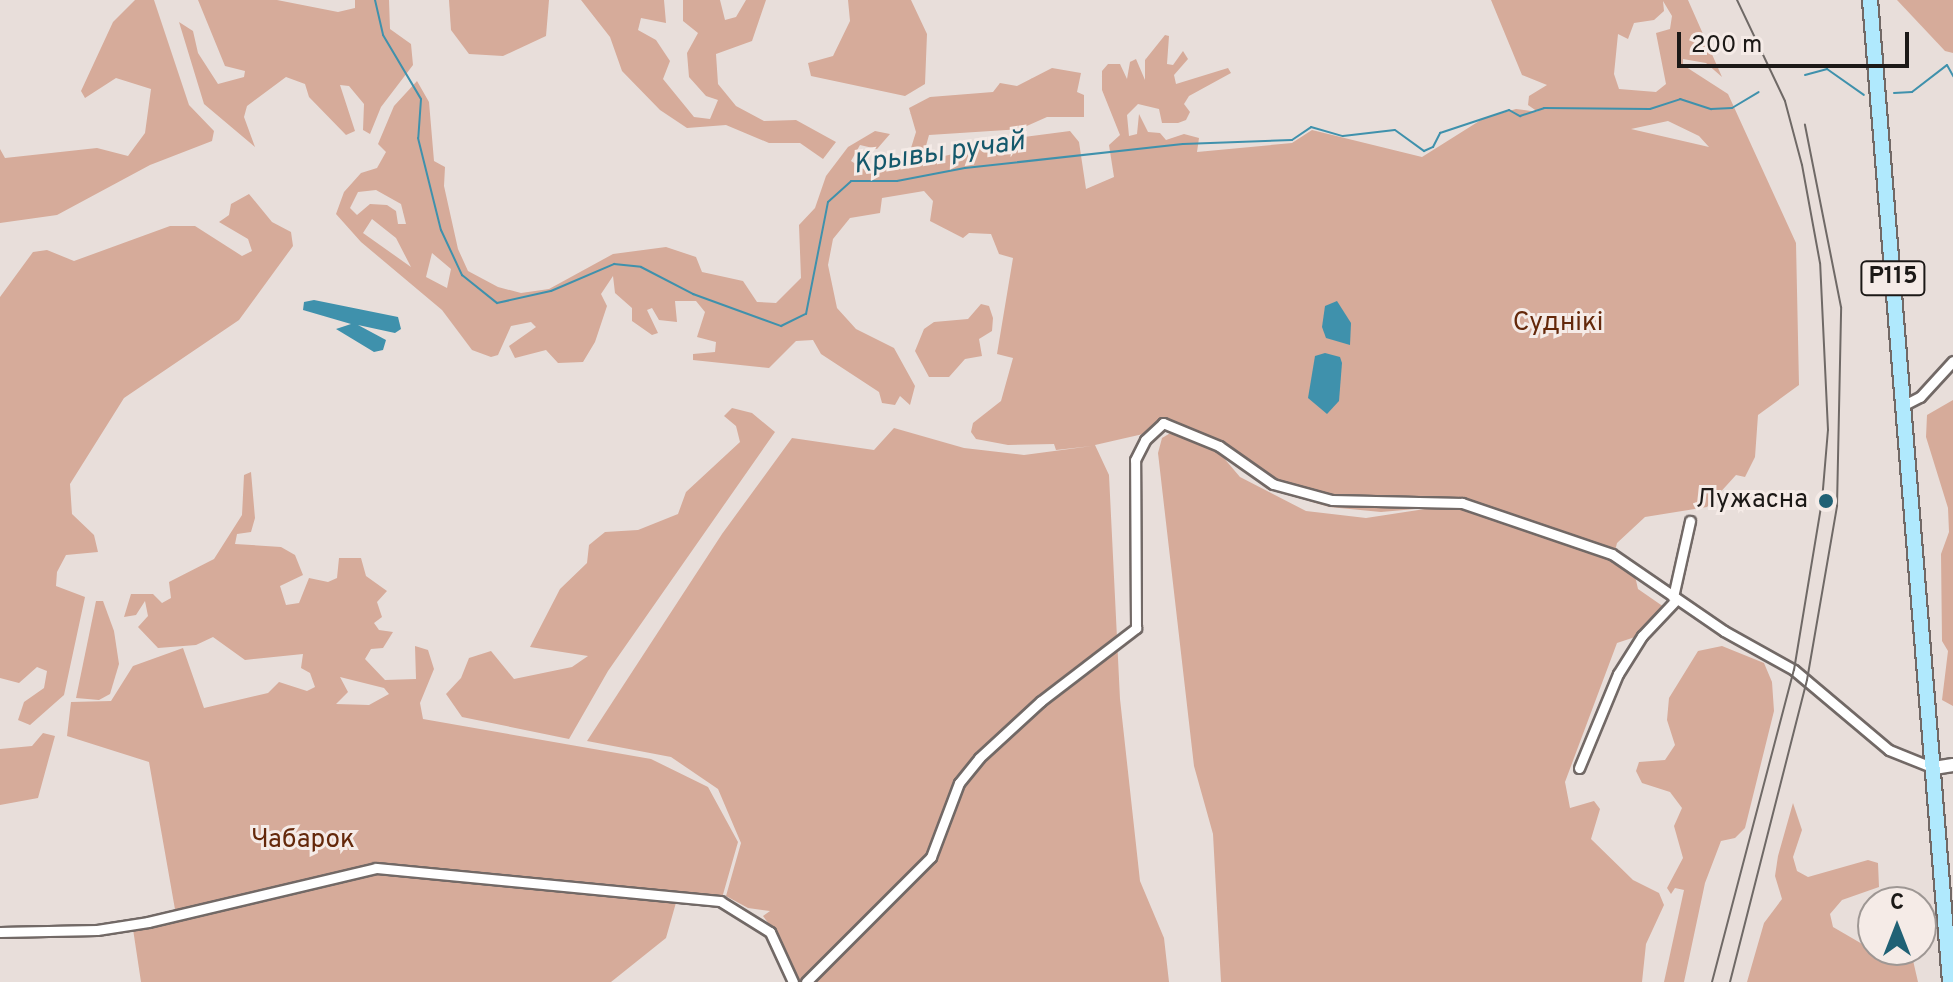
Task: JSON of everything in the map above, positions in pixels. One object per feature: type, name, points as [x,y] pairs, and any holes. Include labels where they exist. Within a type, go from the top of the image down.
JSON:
[{"type":"main road","name":"Р115","points":[[1870,0],[1950,982]]},
{"type":"main road","points":[[1934,768],[1953,765]]},
{"type":"street","points":[[1904,405],[1920,397],[1953,361]]},
{"type":"street","points":[[806,982],[931,857],[959,783],[979,758],[1041,701],[1136,628],[1135,460],[1145,440],[1163,423],[1219,446],[1273,484],[1332,500],[1435,499],[1566,535],[1612,554],[1675,598],[1794,670],[1889,750],[1934,768]]},
{"type":"street","points":[[1579,768],[1618,674],[1642,636],[1675,598],[1690,521]]},
{"type":"street","points":[[0,932],[97,930],[148,922],[376,868],[720,901],[770,932],[793,982]]},
{"type":"green space","points":[[135,0],[154,0],[189,105],[214,131],[212,141],[150,165],[57,215],[0,223],[0,149],[5,158],[97,148],[128,156],[145,133],[151,89],[116,78],[85,98],[81,91],[113,22]]},
{"type":"green space","points":[[198,0],[277,0],[338,12],[355,8],[355,0],[389,0],[390,29],[411,44],[413,65],[381,107],[370,134],[363,130],[364,104],[349,86],[340,85],[355,131],[346,135],[309,97],[305,84],[286,77],[247,106],[244,117],[255,147],[204,104],[179,22],[193,31],[198,53],[218,84],[244,77],[245,71],[225,66]]},
{"type":"green space","points":[[449,0],[549,0],[546,36],[503,56],[469,54],[451,30]]},
{"type":"green space","points":[[581,0],[664,0],[666,23],[641,18],[638,30],[656,40],[670,61],[663,79],[694,117],[710,119],[718,100],[706,96],[689,77],[687,53],[698,33],[683,21],[683,0],[720,0],[725,20],[736,17],[746,0],[766,0],[752,41],[716,54],[718,84],[736,106],[764,121],[796,120],[836,142],[823,159],[800,143],[769,143],[726,125],[687,128],[660,110],[622,71],[610,37]]},
{"type":"green space","points":[[848,0],[911,0],[927,34],[925,84],[905,96],[811,76],[808,63],[833,56],[850,21]]},
{"type":"green space","name":"Суднікі","points":[[1491,0],[1688,0],[1722,77],[1706,63],[1683,59],[1683,65],[1728,94],[1796,243],[1799,385],[1758,415],[1755,457],[1745,477],[1736,475],[1707,507],[1645,517],[1617,543],[1612,563],[1635,576],[1638,589],[1664,607],[1635,637],[1617,643],[1565,782],[1570,808],[1594,801],[1600,809],[1591,839],[1633,880],[1659,893],[1664,905],[1646,944],[1642,982],[1221,982],[1213,834],[1194,766],[1158,453],[1162,438],[1172,432],[1165,429],[1095,445],[1109,475],[1120,699],[1140,881],[1164,938],[1169,982],[790,982],[780,939],[763,916],[770,911],[748,908],[726,896],[741,843],[718,789],[671,757],[587,741],[722,534],[792,438],[874,450],[894,428],[964,448],[1024,455],[1092,446],[1056,450],[1054,444],[1008,445],[976,439],[971,432],[973,423],[1001,401],[1013,358],[997,354],[1013,258],[999,254],[991,234],[969,233],[963,238],[930,221],[933,201],[924,191],[882,198],[880,213],[850,218],[833,239],[828,265],[837,308],[856,329],[894,348],[915,386],[910,405],[900,396],[895,405],[882,403],[879,392],[821,354],[813,340],[796,341],[769,368],[693,360],[693,354],[715,352],[716,342],[697,337],[705,312],[696,301],[675,301],[677,322],[659,320],[652,308],[647,310],[658,333],[652,335],[632,321],[632,308],[615,293],[613,276],[601,294],[607,306],[595,342],[583,362],[558,363],[546,350],[515,358],[509,346],[536,327],[531,322],[511,326],[498,355],[491,357],[472,350],[442,310],[361,242],[336,214],[344,192],[361,173],[377,168],[386,152],[378,144],[394,106],[417,81],[429,102],[434,161],[445,167],[444,186],[458,249],[468,271],[498,287],[521,293],[549,289],[613,254],[666,247],[696,257],[702,272],[743,281],[757,302],[776,303],[801,278],[799,225],[815,208],[826,176],[848,147],[875,131],[890,134],[877,149],[860,145],[851,161],[868,172],[919,165],[911,148],[916,132],[909,108],[930,97],[993,92],[1000,83],[1017,86],[1052,68],[1081,73],[1077,92],[1084,95],[1084,117],[1047,117],[1020,129],[929,135],[924,153],[940,157],[979,148],[1002,151],[1024,137],[1070,131],[1079,142],[1086,189],[1114,177],[1109,145],[1120,135],[1102,90],[1102,71],[1108,64],[1120,64],[1127,79],[1130,62],[1136,59],[1145,80],[1145,60],[1165,35],[1169,36],[1167,64],[1173,65],[1183,51],[1188,59],[1174,75],[1176,84],[1228,68],[1231,73],[1189,96],[1184,104],[1190,112],[1186,120],[1178,123],[1162,123],[1159,109],[1138,104],[1127,115],[1129,136],[1137,134],[1139,114],[1148,132],[1160,133],[1166,140],[1184,134],[1199,138],[1197,152],[1292,143],[1312,130],[1422,157],[1484,118],[1516,109],[1538,112],[1528,105],[1529,96],[1547,85],[1522,75]],"holes":[[[1663,1],[1672,16],[1670,29],[1656,33],[1666,84],[1656,92],[1619,89],[1614,74],[1618,34],[1628,39],[1634,23],[1654,20],[1664,11]],[[1668,121],[1699,136],[1709,147],[1631,129]],[[376,190],[401,204],[406,224],[398,224],[396,211],[387,205],[370,204],[357,215],[350,208],[358,192]],[[372,219],[396,238],[411,267],[363,233]],[[432,253],[451,269],[447,288],[426,277]],[[1217,450],[1267,489],[1329,507],[1381,512],[1438,507],[1366,518],[1306,511],[1240,477]]]},
{"type":"green space","points":[[1897,0],[1953,0],[1953,53],[1945,51]]},
{"type":"green space","points":[[249,194],[272,222],[291,232],[293,246],[239,320],[124,398],[70,484],[72,514],[94,535],[98,552],[66,555],[57,572],[56,586],[85,597],[64,695],[30,725],[18,720],[24,702],[44,688],[47,671],[37,667],[19,683],[0,678],[0,297],[33,252],[47,250],[74,261],[170,226],[195,226],[242,256],[252,251],[248,239],[219,222],[229,215],[231,204]]},
{"type":"green space","points":[[981,304],[989,306],[993,318],[992,331],[979,339],[982,356],[965,359],[949,377],[929,377],[915,351],[924,329],[934,322],[968,319]]},
{"type":"green space","points":[[1953,400],[1953,706],[1942,700],[1948,651],[1942,641],[1941,554],[1949,532],[1948,508],[1926,437],[1927,415]]},
{"type":"green space","points":[[732,408],[752,413],[775,432],[608,671],[569,739],[462,717],[446,694],[461,678],[469,658],[491,651],[514,679],[572,667],[588,656],[530,647],[560,589],[587,563],[589,545],[605,532],[638,530],[678,514],[686,492],[740,442],[736,426],[724,416]]},
{"type":"green space","name":"Чабарок","points":[[251,472],[255,518],[251,532],[237,534],[235,544],[281,547],[295,555],[303,575],[280,586],[286,605],[299,603],[309,578],[328,582],[337,578],[339,558],[361,558],[366,576],[387,591],[377,602],[382,617],[374,623],[379,630],[393,632],[383,648],[371,649],[365,659],[385,680],[416,679],[415,646],[428,650],[434,669],[420,703],[423,719],[651,759],[708,787],[738,842],[722,898],[679,892],[666,938],[611,982],[141,982],[133,929],[176,915],[149,762],[67,736],[71,702],[111,701],[133,666],[183,648],[204,708],[268,693],[279,682],[307,691],[315,687],[310,673],[301,668],[303,654],[245,660],[213,637],[196,645],[158,648],[138,627],[148,616],[145,601],[136,615],[124,617],[131,594],[153,594],[162,603],[171,598],[169,582],[214,559],[242,515],[244,475]],"holes":[[[340,677],[384,688],[389,694],[369,705],[336,704],[348,692]]]},
{"type":"green space","points":[[96,601],[103,601],[114,631],[119,664],[110,694],[99,700],[76,698]]},
{"type":"green space","points":[[1722,646],[1764,663],[1772,682],[1774,711],[1745,828],[1735,838],[1721,841],[1705,883],[1684,982],[1664,982],[1684,890],[1675,888],[1671,894],[1667,888],[1683,858],[1674,826],[1682,808],[1670,792],[1642,783],[1636,771],[1639,762],[1665,760],[1675,745],[1667,720],[1669,698],[1698,651]]},
{"type":"green space","points":[[43,733],[55,736],[38,798],[0,805],[0,749],[32,746]]},
{"type":"green space","points":[[1793,803],[1802,830],[1793,857],[1797,871],[1808,877],[1868,860],[1878,863],[1879,886],[1857,886],[1857,895],[1842,900],[1830,914],[1833,927],[1857,941],[1857,966],[1914,966],[1918,982],[1747,982],[1764,923],[1782,899],[1775,876]]},
{"type":"water","points":[[314,300],[398,317],[401,329],[395,333],[358,325],[386,340],[383,350],[374,352],[336,329],[351,324],[303,310],[304,302]]},
{"type":"water","points":[[1337,301],[1351,323],[1350,345],[1326,338],[1322,327],[1325,306]]},
{"type":"water","points":[[1325,353],[1340,357],[1342,363],[1339,401],[1327,414],[1308,398],[1315,356]]},
{"type":"waterway","name":"Крывы ручай","points":[[375,0],[383,35],[421,99],[418,138],[441,230],[462,275],[497,303],[551,291],[614,264],[641,267],[693,294],[781,326],[806,314],[828,202],[851,181],[897,181],[965,168],[1183,144],[1292,140],[1311,127],[1343,136],[1395,130],[1424,151],[1433,147],[1440,133],[1509,110],[1520,116],[1544,108],[1650,109],[1680,99],[1711,109],[1732,108],[1759,92]]},
{"type":"waterway","name":"Крывы ручай","points":[[1894,93],[1912,92],[1947,65],[1953,76]]},
{"type":"waterway","name":"Крывы ручай","points":[[1805,75],[1827,69],[1864,95]]},
{"type":"railway","points":[[1712,982],[1794,670],[1822,501],[1828,430],[1820,263],[1802,165],[1785,101],[1737,0]]},
{"type":"railway","points":[[1730,982],[1807,680],[1837,506],[1841,307],[1805,125]]},
{"type":"place","name":"Лужасна","points":[[1826,501]]}]
